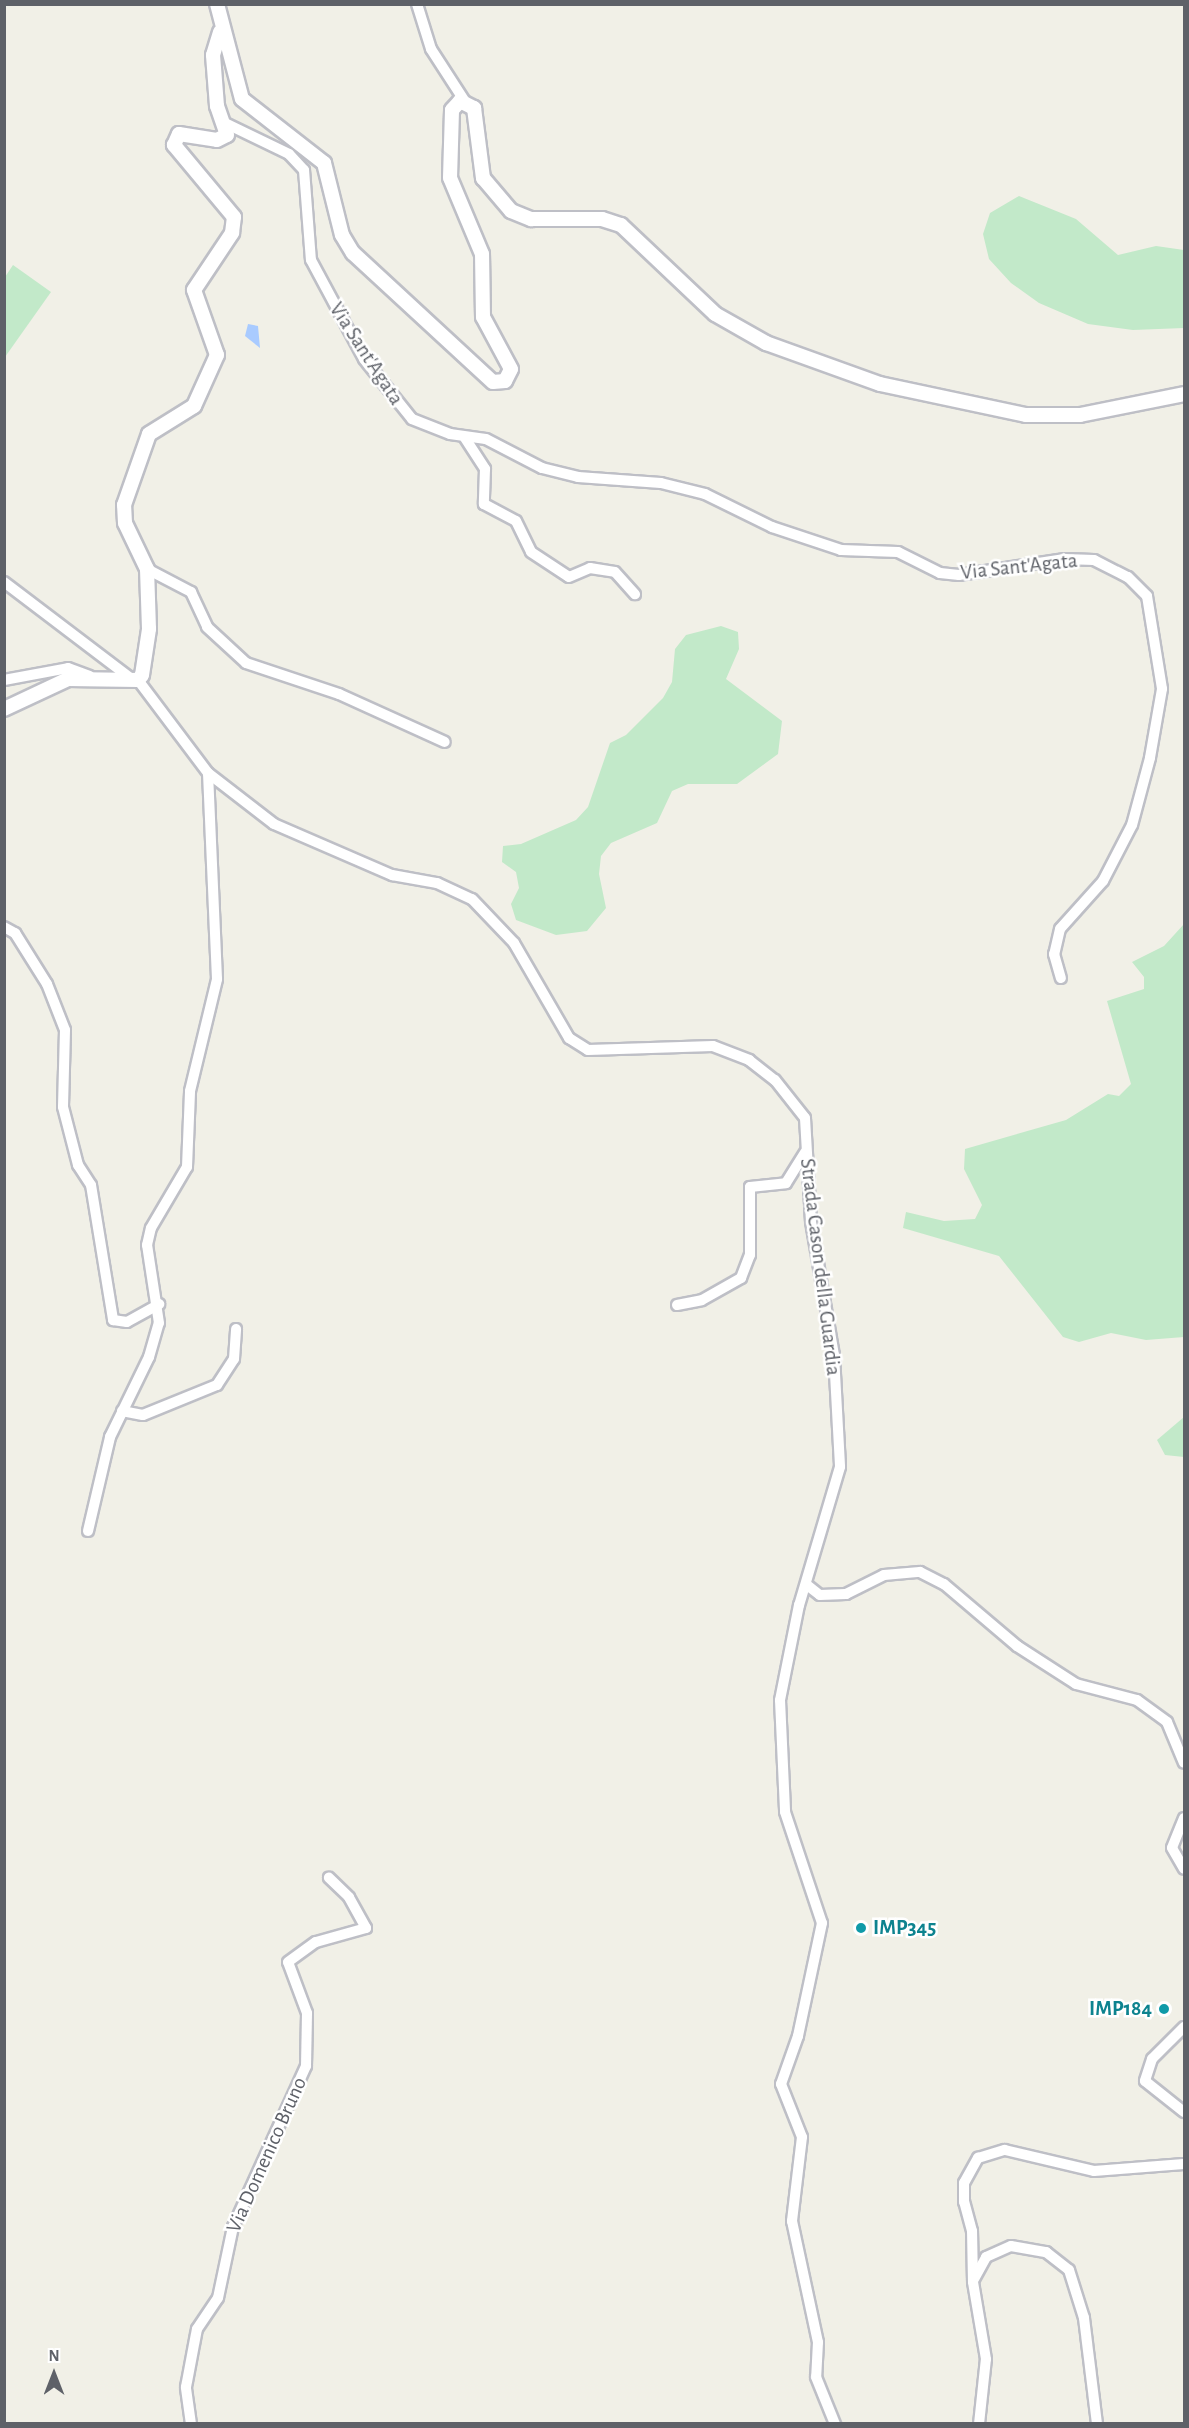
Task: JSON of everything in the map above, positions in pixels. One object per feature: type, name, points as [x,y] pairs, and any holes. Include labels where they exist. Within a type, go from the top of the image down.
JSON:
[{"type":"street","points":[[217,4],[220,32],[242,99],[324,163],[342,235],[353,253],[489,380],[501,383],[511,369],[483,317],[482,254],[450,178],[452,110],[464,100]]},
{"type":"street","points":[[417,4],[431,49],[464,100],[474,108],[483,178],[511,211],[531,219],[603,219],[621,225],[715,314],[776,347],[880,384],[1026,415],[1080,415],[1185,394]]},
{"type":"street","points":[[4,709],[69,679],[90,676],[136,680],[149,629],[147,568],[125,523],[124,505],[149,434],[194,406],[206,384],[217,355],[194,290],[235,224],[231,209],[176,150],[174,137],[187,133],[217,140],[227,135],[227,124],[217,106],[213,55],[220,32]]},
{"type":"street","name":"Via Sant'Agata","points":[[227,124],[289,154],[304,170],[310,260],[395,404],[412,419],[465,438],[486,439],[542,468],[578,477],[661,483],[705,494],[787,533],[804,533],[841,550],[898,552],[940,573],[959,575],[1065,559],[1094,560],[1128,577],[1147,596],[1162,689],[1159,712],[1132,825],[1103,881],[1060,929],[1054,954],[1061,978]]},
{"type":"street","points":[[465,438],[484,469],[484,504],[516,521],[531,552],[569,577],[590,568],[615,572],[635,594]]},
{"type":"street","points":[[147,568],[191,592],[207,627],[246,663],[347,698],[445,742]]},
{"type":"street","name":"Strada Cason della Guardia","points":[[4,582],[136,680],[208,773],[283,829],[392,875],[437,883],[472,899],[514,943],[569,1038],[588,1050],[713,1046],[749,1060],[799,1107],[805,1118],[805,1151],[811,1222],[834,1355],[840,1467],[807,1585],[780,1700],[785,1812],[822,1923],[798,2036],[781,2084],[802,2137],[792,2221],[818,2342],[816,2377],[835,2424]]},
{"type":"street","points":[[4,680],[68,668],[90,676]]},
{"type":"street","points":[[88,1531],[110,1437],[154,1344],[159,1304],[147,1245],[161,1208],[188,1167],[190,1091],[217,980],[208,773]]},
{"type":"street","points":[[4,927],[15,933],[46,984],[65,1030],[63,1107],[78,1165],[91,1185],[113,1320],[127,1322],[159,1304]]},
{"type":"street","points":[[677,1305],[702,1300],[741,1278],[750,1255],[750,1187],[786,1184],[805,1151]]},
{"type":"street","points":[[122,1411],[152,1412],[217,1385],[234,1359],[236,1329]]},
{"type":"street","points":[[807,1585],[820,1594],[846,1594],[884,1575],[920,1572],[944,1584],[1017,1646],[1076,1683],[1137,1700],[1167,1722],[1185,1763]]},
{"type":"street","points":[[1185,1818],[1172,1848],[1185,1869]]},
{"type":"street","name":"Via Domenico Bruno","points":[[191,2424],[186,2387],[197,2329],[218,2298],[233,2227],[306,2066],[307,2013],[288,1962],[316,1942],[366,1928],[356,1906],[329,1878]]},
{"type":"street","points":[[1185,2027],[1152,2059],[1145,2081],[1185,2112]]},
{"type":"street","points":[[979,2424],[986,2359],[973,2282],[964,2183],[978,2158],[998,2151],[1024,2152],[1094,2170],[1185,2164]]},
{"type":"street","points":[[973,2282],[986,2257],[1011,2246],[1046,2252],[1069,2270],[1084,2318],[1097,2424]]},
{"type":"green space","points":[[1019,196],[1076,219],[1118,255],[1156,246],[1184,250],[1184,328],[1133,330],[1088,324],[1039,303],[1011,283],[989,259],[983,234],[990,213]]},
{"type":"green space","points":[[13,265],[51,292],[5,357],[5,277]]},
{"type":"green space","points":[[721,626],[738,632],[739,649],[726,679],[782,721],[778,754],[737,784],[688,784],[672,791],[657,823],[611,843],[601,856],[599,874],[606,908],[587,931],[556,935],[516,920],[511,904],[519,888],[516,872],[502,862],[503,846],[521,844],[576,820],[588,807],[610,743],[626,735],[663,698],[672,682],[675,649],[686,635]]},
{"type":"green space","points":[[1184,924],[1184,1337],[1146,1340],[1111,1333],[1079,1342],[1063,1337],[999,1256],[903,1228],[906,1212],[944,1221],[975,1219],[982,1205],[964,1169],[965,1149],[1066,1120],[1108,1094],[1119,1096],[1131,1084],[1107,1001],[1144,989],[1144,977],[1132,962],[1164,946]]},
{"type":"green space","points":[[1184,1417],[1184,1457],[1165,1455],[1157,1440]]},
{"type":"water","points":[[248,324],[258,326],[260,348],[245,336]]},
{"type":"place","name":"IMP345","points":[[861,1928]]},
{"type":"place","name":"IMP184","points":[[1164,2009]]}]
